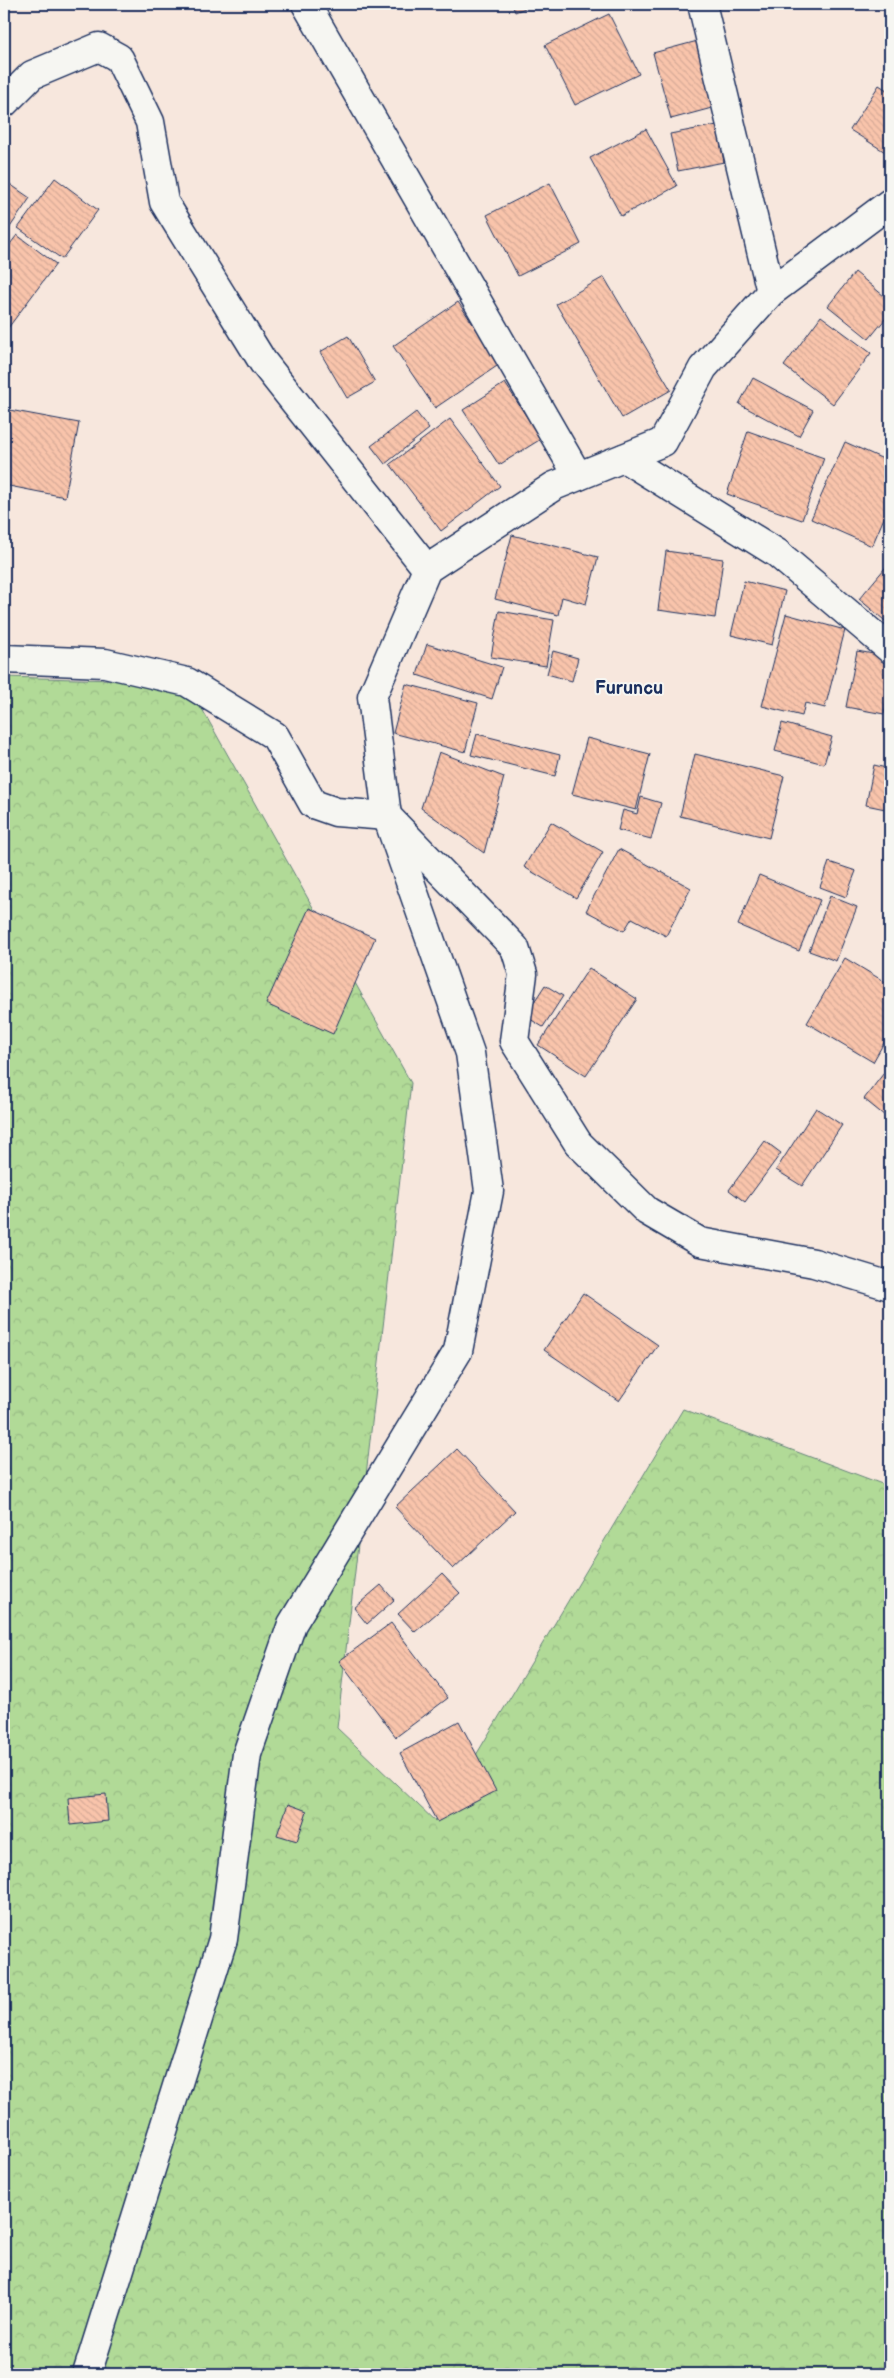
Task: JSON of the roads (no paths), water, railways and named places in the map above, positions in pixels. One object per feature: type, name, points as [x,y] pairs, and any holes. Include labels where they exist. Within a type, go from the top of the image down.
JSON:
[{"type":"street","points":[[306,4],[578,476]]},
{"type":"street","points":[[702,4],[771,292]]},
{"type":"street","points":[[4,103],[32,75],[99,47],[119,58],[150,122],[164,202],[263,362],[427,569]]},
{"type":"street","points":[[88,2374],[223,1939],[247,1754],[292,1624],[458,1351],[486,1210],[489,1191],[470,1053],[387,816],[372,697],[427,569],[554,486],[663,442],[703,368],[771,292],[890,203]]},
{"type":"street","points":[[624,458],[777,553],[890,649]]},
{"type":"street","points":[[4,658],[105,663],[187,682],[274,736],[313,804],[336,812],[387,816],[515,948],[523,974],[514,1041],[578,1143],[647,1211],[700,1242],[814,1263],[890,1286]]},
{"type":"district","name":"Furuncu","points":[[629,688]]}]
